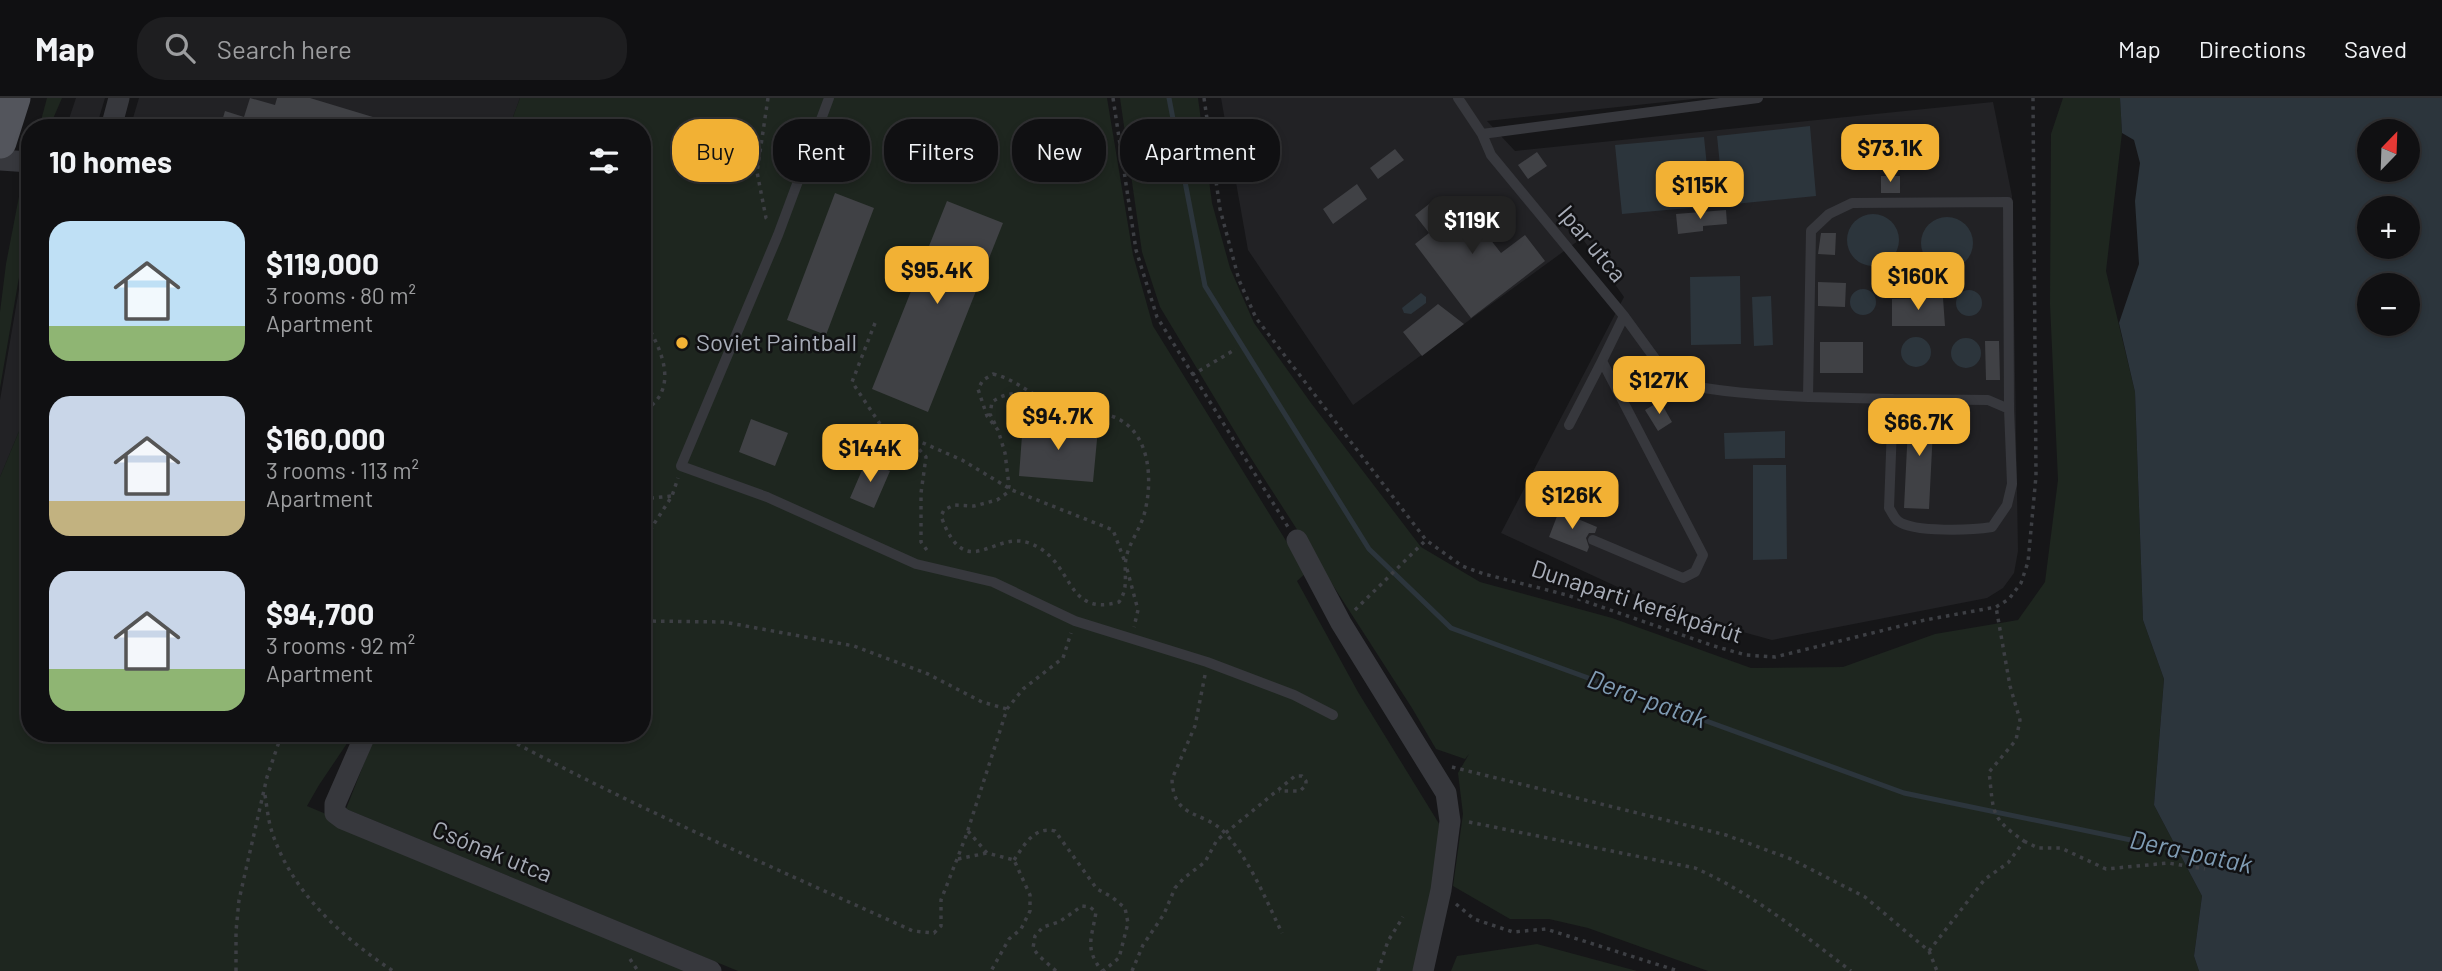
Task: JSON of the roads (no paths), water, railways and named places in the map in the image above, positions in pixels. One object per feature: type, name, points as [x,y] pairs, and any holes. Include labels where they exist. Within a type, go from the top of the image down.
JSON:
[{"type":"main road","points":[[0,142],[14,98]]},
{"type":"street","points":[[113,119],[119,98]]},
{"type":"street","points":[[0,160],[21,161]]},
{"type":"street","points":[[1297,540],[1340,623],[1446,793],[1450,821],[1441,890],[1423,971]]},
{"type":"street","name":"Csónak utca","points":[[362,742],[335,804],[335,813],[343,819],[711,971]]},
{"type":"lane","points":[[829,98],[778,235],[681,466],[767,497],[916,564],[993,582],[1075,621],[1207,662],[1294,695],[1333,715]]},
{"type":"lane","points":[[1482,134],[1758,98]]},
{"type":"lane","name":"Ipar utca","points":[[1461,99],[1491,155],[1624,316],[1672,382],[1703,389],[1808,397]]},
{"type":"lane","points":[[1893,399],[1889,508],[1897,521],[1907,526],[1965,531],[1992,527],[2007,505],[2012,484],[2008,202],[1852,203],[1829,214],[1811,230],[1808,397],[1988,400],[2009,409]]},
{"type":"lane","points":[[1569,425],[1624,316]]},
{"type":"lane","points":[[1593,540],[1683,578],[1695,572],[1703,555],[1602,361]]},
{"type":"lane","points":[[1638,454],[1654,460]]},
{"type":"water","points":[[2120,98],[2442,98],[2442,971],[2199,971],[2194,956],[2202,896],[2154,805],[2164,679],[2143,620],[2135,392],[2119,323],[2139,264],[2135,201],[2140,163],[2134,140],[2122,133]]},
{"type":"water","points":[[1929,124],[1930,155],[1876,156],[1875,125]]},
{"type":"water","points":[[1810,126],[1816,196],[1724,205],[1717,136]]},
{"type":"water","points":[[1704,137],[1711,206],[1622,214],[1615,145]]},
{"type":"water","points":[[1873,214],[1883,216],[1891,222],[1897,230],[1897,250],[1891,258],[1883,264],[1873,266],[1863,264],[1855,258],[1849,250],[1847,240],[1849,230],[1855,222],[1863,216]]},
{"type":"water","points":[[1947,217],[1957,219],[1965,225],[1971,233],[1971,253],[1965,261],[1957,267],[1947,269],[1937,267],[1929,261],[1923,253],[1921,243],[1923,233],[1929,225],[1937,219]]},
{"type":"water","points":[[1740,276],[1741,344],[1691,345],[1690,277]]},
{"type":"water","points":[[1863,289],[1872,293],[1876,302],[1872,311],[1863,315],[1854,311],[1850,302],[1854,293]]},
{"type":"water","points":[[1969,290],[1978,294],[1982,303],[1978,312],[1969,316],[1960,312],[1956,303],[1960,294]]},
{"type":"water","points":[[1421,293],[1426,297],[1426,303],[1411,314],[1404,313],[1402,308]]},
{"type":"water","points":[[1771,296],[1773,345],[1754,346],[1752,297]]},
{"type":"water","points":[[1916,337],[1927,341],[1931,352],[1927,363],[1916,367],[1905,363],[1901,352],[1905,341]]},
{"type":"water","points":[[1966,338],[1977,342],[1981,353],[1977,364],[1966,368],[1955,364],[1951,353],[1955,342]]},
{"type":"water","points":[[1785,431],[1785,458],[1725,459],[1724,433]]},
{"type":"water","points":[[1753,465],[1786,465],[1787,559],[1753,560]]},
{"type":"waterway","name":"Dera-patak","points":[[1169,98],[1205,286],[1369,549],[1451,628],[1904,793],[2184,851]]},
{"type":"place","name":"Soviet Paintball","points":[[682,343]]}]
